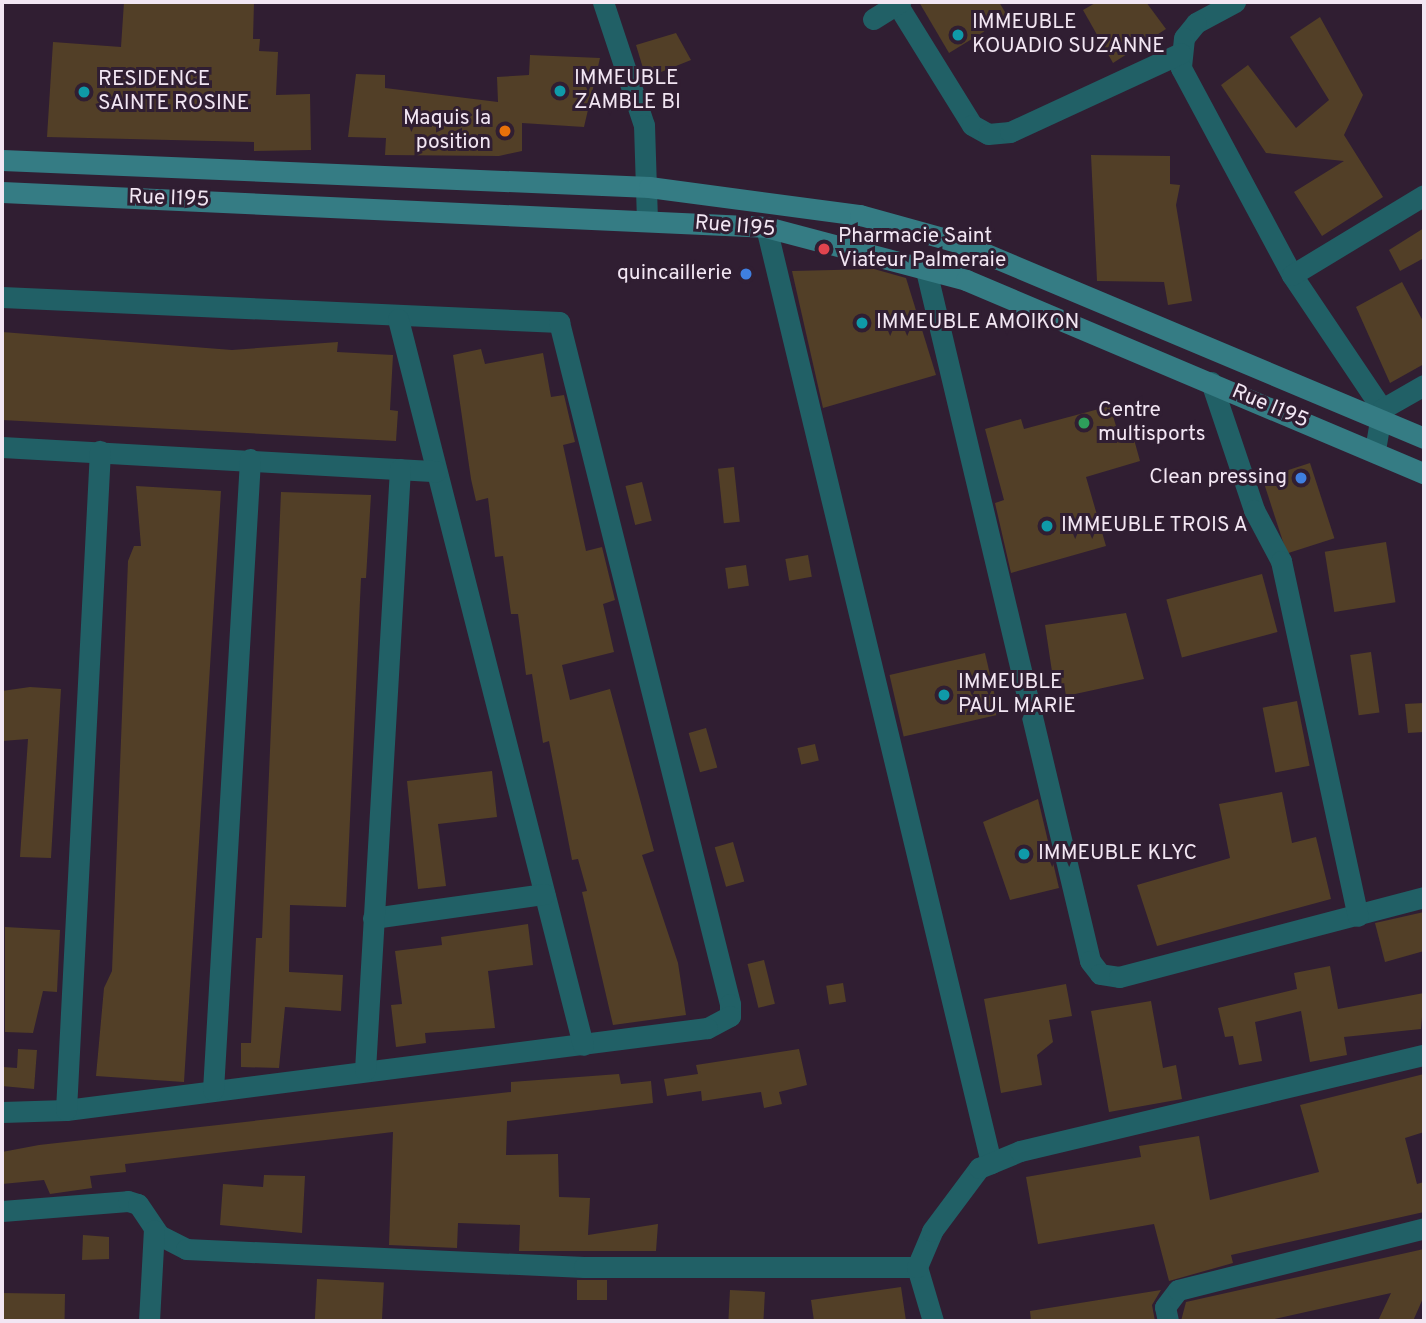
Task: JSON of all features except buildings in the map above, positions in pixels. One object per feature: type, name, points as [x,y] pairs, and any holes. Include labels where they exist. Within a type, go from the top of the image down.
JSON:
[{"type":"main road","name":"Rue I195","points":[[2,160],[649,187],[810,205],[960,243],[1381,415],[1424,438]]},
{"type":"main road","name":"Rue I195","points":[[2,192],[766,227],[925,266],[1375,450],[1424,473]]},
{"type":"street","points":[[603,2],[643,125],[649,187],[647,220]]},
{"type":"street","points":[[873,19],[898,3],[972,125],[988,134],[1010,132],[1181,53],[1196,23],[1235,2]]},
{"type":"street","points":[[1181,53],[1188,84],[1292,275],[1381,415],[1375,450]]},
{"type":"street","points":[[1292,275],[1424,195]]},
{"type":"street","points":[[766,227],[991,1163]]},
{"type":"street","points":[[925,266],[1090,961],[1101,974],[1119,977],[1424,897]]},
{"type":"street","points":[[2,297],[398,319],[543,317],[559,322],[567,336],[730,1004],[730,1016],[708,1028],[66,1110],[2,1112]]},
{"type":"street","points":[[398,319],[583,1045]]},
{"type":"street","points":[[1211,382],[1254,510],[1281,561],[1358,916]]},
{"type":"street","points":[[1381,415],[1424,385]]},
{"type":"street","points":[[2,447],[436,471]]},
{"type":"street","points":[[66,1110],[100,451]]},
{"type":"street","points":[[213,1090],[250,459]]},
{"type":"street","points":[[365,1070],[400,469]]},
{"type":"street","points":[[373,918],[544,894]]},
{"type":"street","points":[[933,1321],[918,1267],[932,1231],[979,1168],[1424,1055]]},
{"type":"street","points":[[2,1211],[128,1200],[138,1203],[154,1230],[186,1249],[584,1267],[918,1267]]},
{"type":"street","points":[[1168,1321],[1165,1307],[1178,1290],[1424,1228]]},
{"type":"street","points":[[149,1321],[154,1230]]},
{"type":"place","name":"IMMEUBLE KOUADIO SUZANNE","points":[[958,35]]},
{"type":"place","name":"IMMEUBLE ZAMBLE BI","points":[[560,91]]},
{"type":"place","name":"RESIDENCE SAINTE ROSINE","points":[[84,92]]},
{"type":"place","name":"Maquis la position","points":[[505,131]]},
{"type":"place","name":"Pharmacie Saint Viateur Palmeraie","points":[[824,249]]},
{"type":"place","name":"quincaillerie","points":[[746,274]]},
{"type":"place","name":"IMMEUBLE AMOIKON","points":[[862,323]]},
{"type":"place","name":"Centre multisports","points":[[1084,423]]},
{"type":"place","name":"Clean pressing","points":[[1301,478]]},
{"type":"place","name":"IMMEUBLE TROIS A","points":[[1047,526]]},
{"type":"place","name":"IMMEUBLE PAUL MARIE","points":[[944,695]]},
{"type":"place","name":"IMMEUBLE KLYC","points":[[1024,854]]}]
